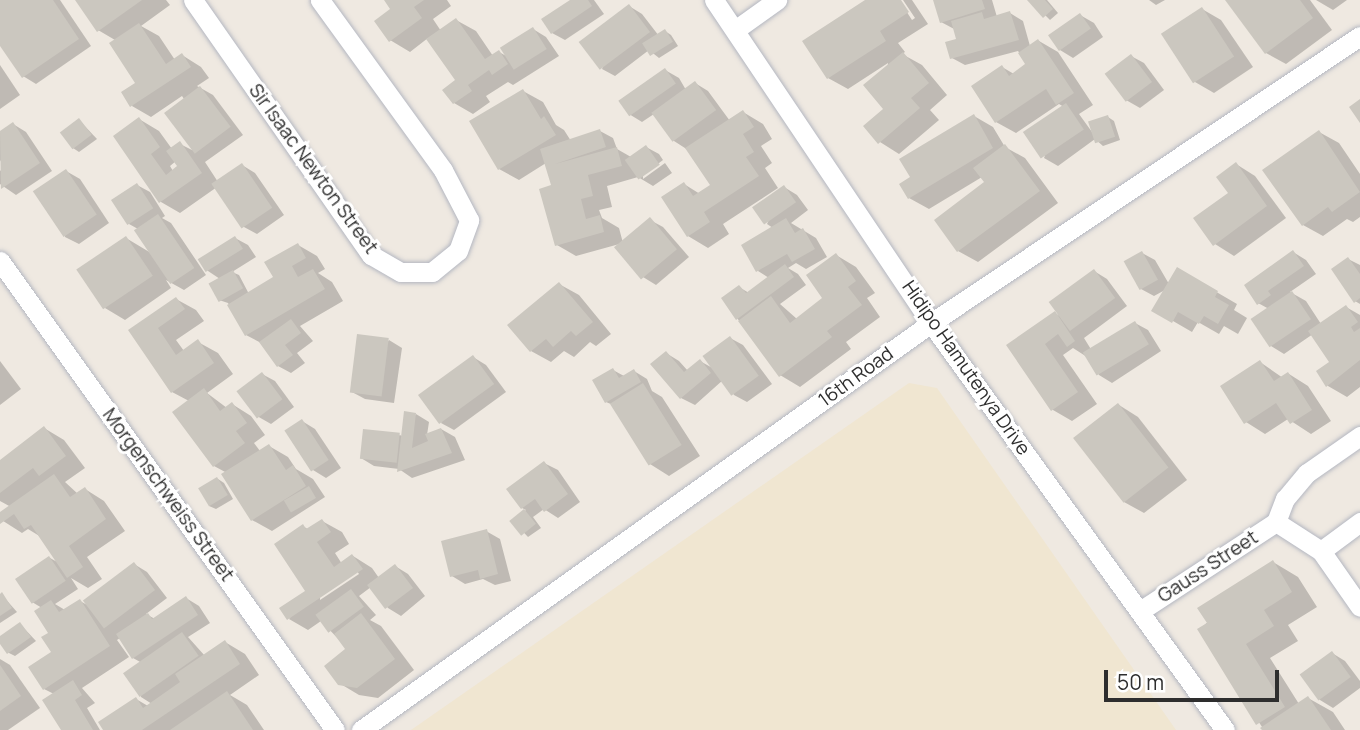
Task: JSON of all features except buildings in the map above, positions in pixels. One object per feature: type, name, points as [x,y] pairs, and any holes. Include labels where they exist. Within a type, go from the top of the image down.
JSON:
[{"type":"street","name":"Sir Isaac Newton Street","points":[[193,0],[371,255],[401,272],[432,272],[458,251],[469,220],[443,170],[320,0]]},
{"type":"street","name":"Hidipo Hamutenya Drive","points":[[714,0],[931,323],[1225,730]]},
{"type":"street","points":[[734,30],[777,0]]},
{"type":"street","name":"16th Road","points":[[361,730],[931,323],[1360,36]]},
{"type":"street","name":"Morgenschweiss Street","points":[[0,261],[335,730]]},
{"type":"street","name":"Gauss Street","points":[[1140,611],[1276,522],[1285,499],[1307,473],[1360,436]]},
{"type":"street","name":"Gauss Street","points":[[1276,522],[1321,551]]},
{"type":"street","points":[[1360,522],[1321,551],[1360,607]]},
{"type":"shaded area","points":[[909,383],[937,388],[1176,730],[411,730]]}]
